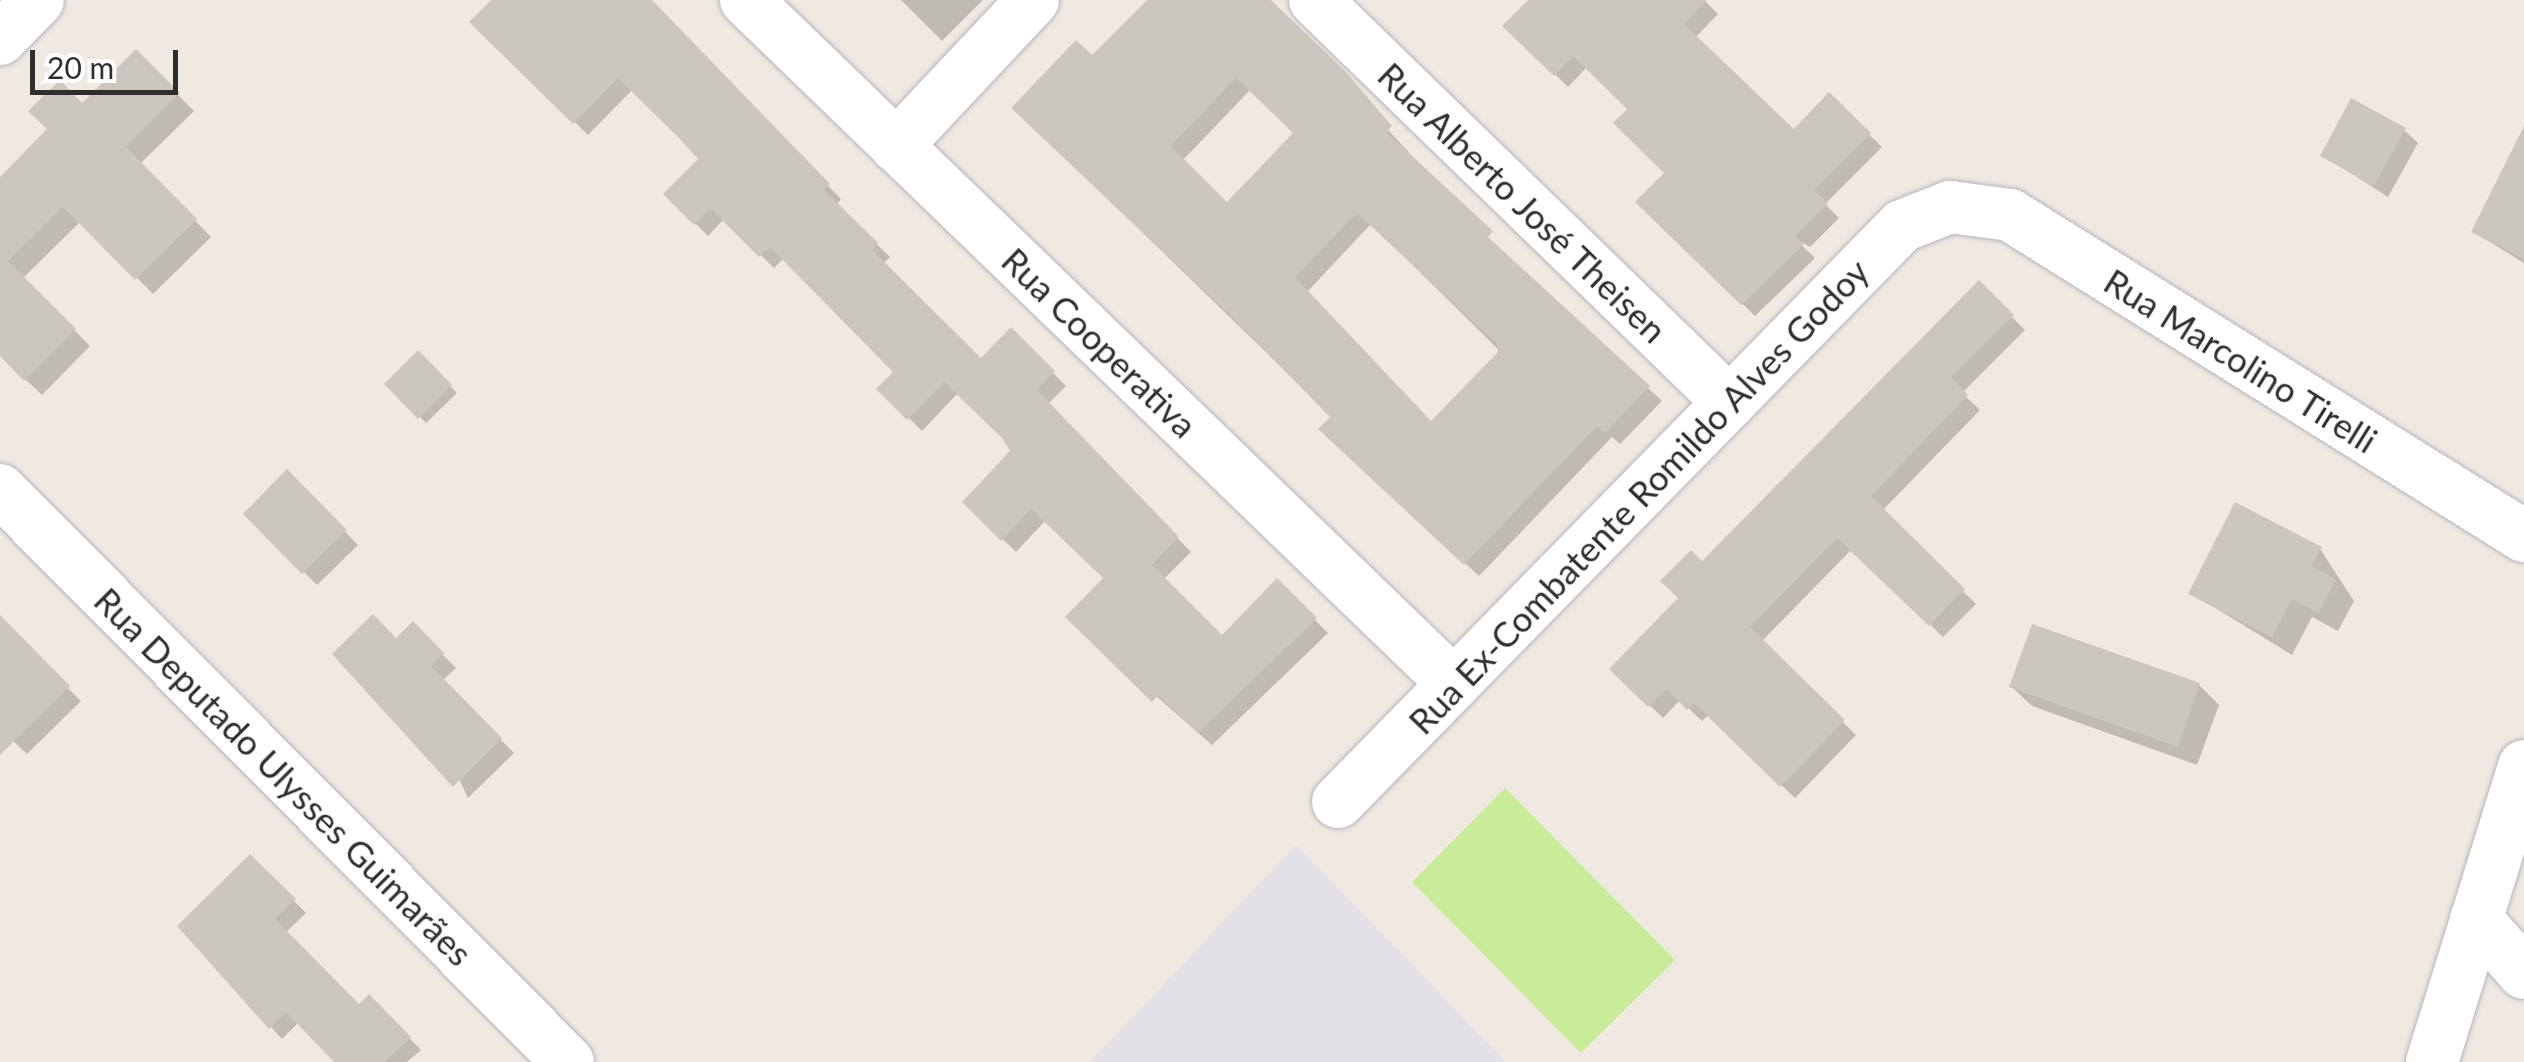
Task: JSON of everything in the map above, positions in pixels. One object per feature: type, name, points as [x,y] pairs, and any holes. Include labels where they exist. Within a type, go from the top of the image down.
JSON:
[{"type":"street","points":[[0,38],[38,0]]},
{"type":"street","name":"Rua Cooperativa","points":[[746,0],[1454,684]]},
{"type":"street","points":[[896,146],[1033,0]]},
{"type":"street","name":"Rua Alberto José Theisen","points":[[1315,0],[1730,403]]},
{"type":"street","name":"Rua Ex-Combatente Romildo Alves Godoy","points":[[1338,802],[1902,226],[1950,207]]},
{"type":"street","name":"Rua Marcolino Tirelli","points":[[1950,207],[2010,215],[2524,536]]},
{"type":"street","name":"Rua Deputado Ulysses Guimarães","points":[[0,490],[568,1062]]},
{"type":"street","points":[[2432,1062],[2524,766]]},
{"type":"street","points":[[2476,918],[2524,974]]},
{"type":"shaded area","points":[[1296,845],[1506,1062],[1090,1062]]},
{"type":"green space","points":[[1505,788],[1675,960],[1581,1053],[1412,882]]},
{"type":"building","points":[[491,0],[652,0],[830,184],[824,190],[878,243],[872,250],[981,358],[1011,327],[1055,371],[1037,390],[1179,537],[1152,565],[1222,635],[1277,578],[1317,618],[1198,733],[1158,695],[1152,702],[1065,617],[1103,578],[1031,509],[1001,541],[962,502],[1010,451],[1002,438],[944,382],[907,420],[876,389],[893,372],[770,247],[759,257],[710,208],[694,225],[663,194],[698,159],[680,139],[618,78],[573,124],[469,22]]},
{"type":"building","points":[[1147,0],[1271,0],[1345,71],[1392,126],[1386,132],[1493,231],[1488,237],[1650,386],[1605,433],[1597,426],[1464,565],[1318,429],[1330,417],[1230,315],[1011,108],[1076,40],[1092,55]],"holes":[[[1236,78],[1293,133],[1227,202],[1171,146]],[[1357,213],[1496,343],[1498,352],[1431,421],[1295,277]]]},
{"type":"building","points":[[1528,0],[1707,0],[1684,24],[1794,129],[1829,92],[1871,133],[1814,190],[1828,203],[1795,236],[1804,244],[1741,305],[1635,202],[1664,173],[1613,123],[1627,109],[1573,56],[1554,76],[1502,26]]},
{"type":"building","points":[[136,49],[180,93],[126,147],[197,219],[135,280],[63,207],[8,261],[76,329],[24,381],[0,356],[0,177],[47,129],[28,111],[60,80],[82,103]]},
{"type":"building","points":[[2351,98],[2406,128],[2374,186],[2320,156]]},
{"type":"building","points":[[2524,126],[2524,259],[2471,232]]},
{"type":"building","points":[[1979,280],[2014,315],[1951,378],[1968,395],[1871,496],[1965,589],[1929,626],[1837,538],[1750,627],[1845,720],[1780,787],[1694,703],[1687,710],[1666,689],[1648,707],[1609,669],[1678,598],[1660,581],[1691,550],[1702,561]]},
{"type":"building","points":[[418,350],[452,385],[418,419],[384,384]]},
{"type":"building","points":[[287,469],[347,530],[302,574],[243,514]]},
{"type":"building","points":[[2235,502],[2322,547],[2311,566],[2336,580],[2318,613],[2292,599],[2272,637],[2188,594]]},
{"type":"building","points":[[373,614],[396,638],[413,621],[444,653],[431,666],[502,738],[453,787],[332,654]]},
{"type":"building","points":[[0,615],[70,686],[0,755]]},
{"type":"building","points":[[2032,624],[2200,683],[2178,747],[2009,687]]},
{"type":"building","points":[[250,854],[296,899],[275,919],[359,1004],[369,994],[411,1037],[385,1062],[334,1062],[286,1012],[269,1029],[177,926]]}]
